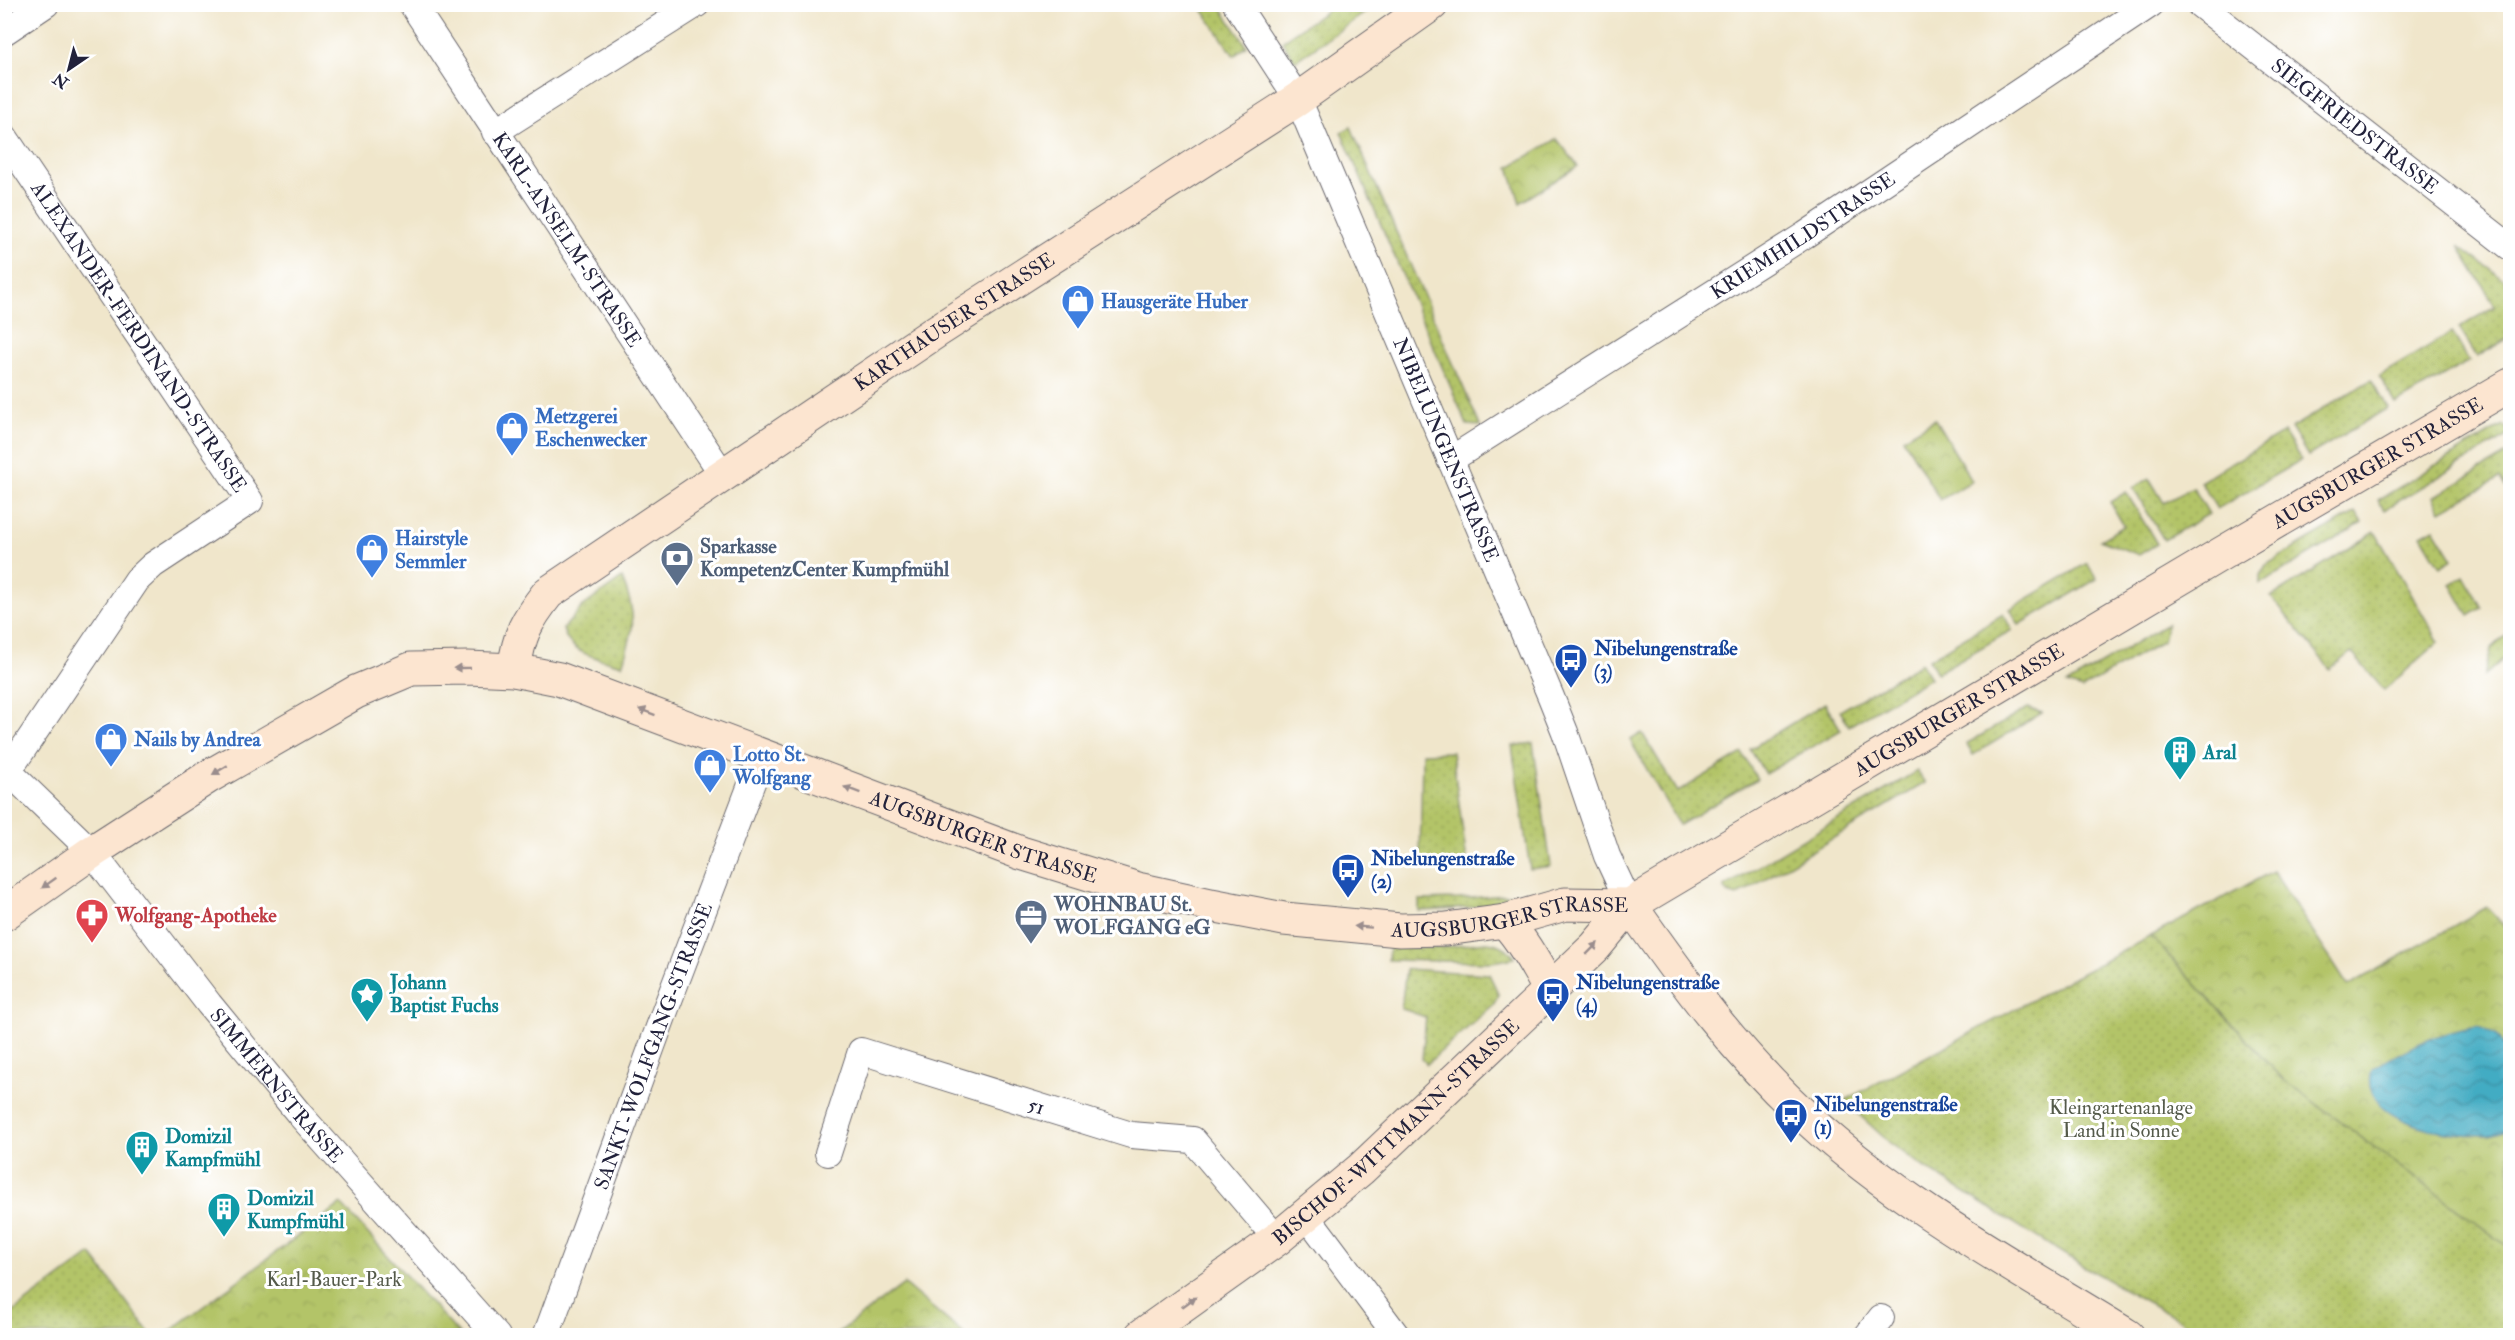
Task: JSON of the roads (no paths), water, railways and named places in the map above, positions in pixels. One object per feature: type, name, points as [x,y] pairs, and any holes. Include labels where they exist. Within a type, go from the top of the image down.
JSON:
[{"type":"street","points":[[4,32],[46,4]]},
{"type":"street","name":"KARL-ANSELM-STRASSE","points":[[412,4],[723,475]]},
{"type":"street","points":[[495,132],[697,4]]},
{"type":"street","name":"NIBELUNGENSTRASSE","points":[[1236,4],[1298,99],[1562,723],[1607,856],[1630,905]]},
{"type":"street","name":"KARTHAUSER STRASSE","points":[[514,670],[518,644],[528,619],[548,593],[938,331],[1298,99],[1432,4]]},
{"type":"street","name":"KRIEMHILDSTRASSE","points":[[1450,460],[1805,235],[2151,4]]},
{"type":"street","name":"SIEGFRIEDSTRASSE","points":[[2199,4],[2511,247]]},
{"type":"street","name":"ALEXANDER-FERDINAND-STRASSE","points":[[4,136],[250,501],[153,565],[137,580],[7,768]]},
{"type":"street","name":"AUGSBURGER STRASSE","points":[[92,852],[208,777],[356,692],[411,669],[514,670],[559,679],[1021,853],[1138,889],[1201,903],[1284,919],[1400,930],[1446,929],[1505,921],[1565,904],[1630,905],[2231,548],[2511,385]]},
{"type":"street","name":"SANKT-WOLFGANG-STRASSE","points":[[546,1335],[666,1008],[762,756]]},
{"type":"street","name":"SIMMERNSTRASSE","points":[[7,768],[92,852],[209,1004],[301,1116],[497,1335]]},
{"type":"street","points":[[4,914],[92,852]]},
{"type":"street","points":[[1630,905],[1725,1034],[1775,1088],[1810,1121],[1856,1159],[1938,1217],[2128,1335]]},
{"type":"street","name":"BISCHOF-WITTMANN-STRASSE","points":[[1141,1335],[1307,1216],[1448,1088],[1595,947],[1630,905]]},
{"type":"street","points":[[1505,921],[1536,964],[1549,989]]},
{"type":"street","name":"51","points":[[828,1153],[861,1051],[1131,1135],[1192,1140],[1277,1239]]},
{"type":"street","points":[[1307,1216],[1397,1335]]},
{"type":"water","points":[[2478,1026],[2496,1035],[2510,1055],[2510,1129],[2496,1134],[2472,1135],[2431,1129],[2393,1114],[2379,1103],[2371,1088],[2372,1069],[2423,1042]]},
{"type":"place","name":"Hausgeräte Huber","points":[[1078,330]]},
{"type":"place","name":"Metzgerei Eschenwecker","points":[[512,457]]},
{"type":"place","name":"Hairstyle Semmler","points":[[372,579]]},
{"type":"place","name":"Sparkasse KompetenzCenter Kumpfmühl","points":[[677,587]]},
{"type":"place","name":"Nibelungenstraße (3)","points":[[1571,689]]},
{"type":"place","name":"Nails by Andrea","points":[[111,768]]},
{"type":"place","name":"Aral","points":[[2180,781]]},
{"type":"place","name":"Lotto St. Wolfgang","points":[[710,794]]},
{"type":"place","name":"Nibelungenstraße (2)","points":[[1348,899]]},
{"type":"place","name":"Wolfgang-Apotheke","points":[[92,944]]},
{"type":"place","name":"WOHNBAU St. WOLFGANG eG","points":[[1031,945]]},
{"type":"place","name":"Johann Baptist Fuchs","points":[[367,1023]]},
{"type":"place","name":"Nibelungenstraße (4)","points":[[1553,1023]]},
{"type":"place","name":"Nibelungenstraße (1)","points":[[1791,1144]]},
{"type":"place","name":"Domizil Kampfmühl","points":[[142,1176]]},
{"type":"place","name":"Domizil Kumpfmühl","points":[[224,1238]]},
{"type":"park label","name":"Kleingartenanlage Land in Sonne","points":[[2121,1118]]},
{"type":"park label","name":"Karl-Bauer-Park","points":[[334,1279]]}]
